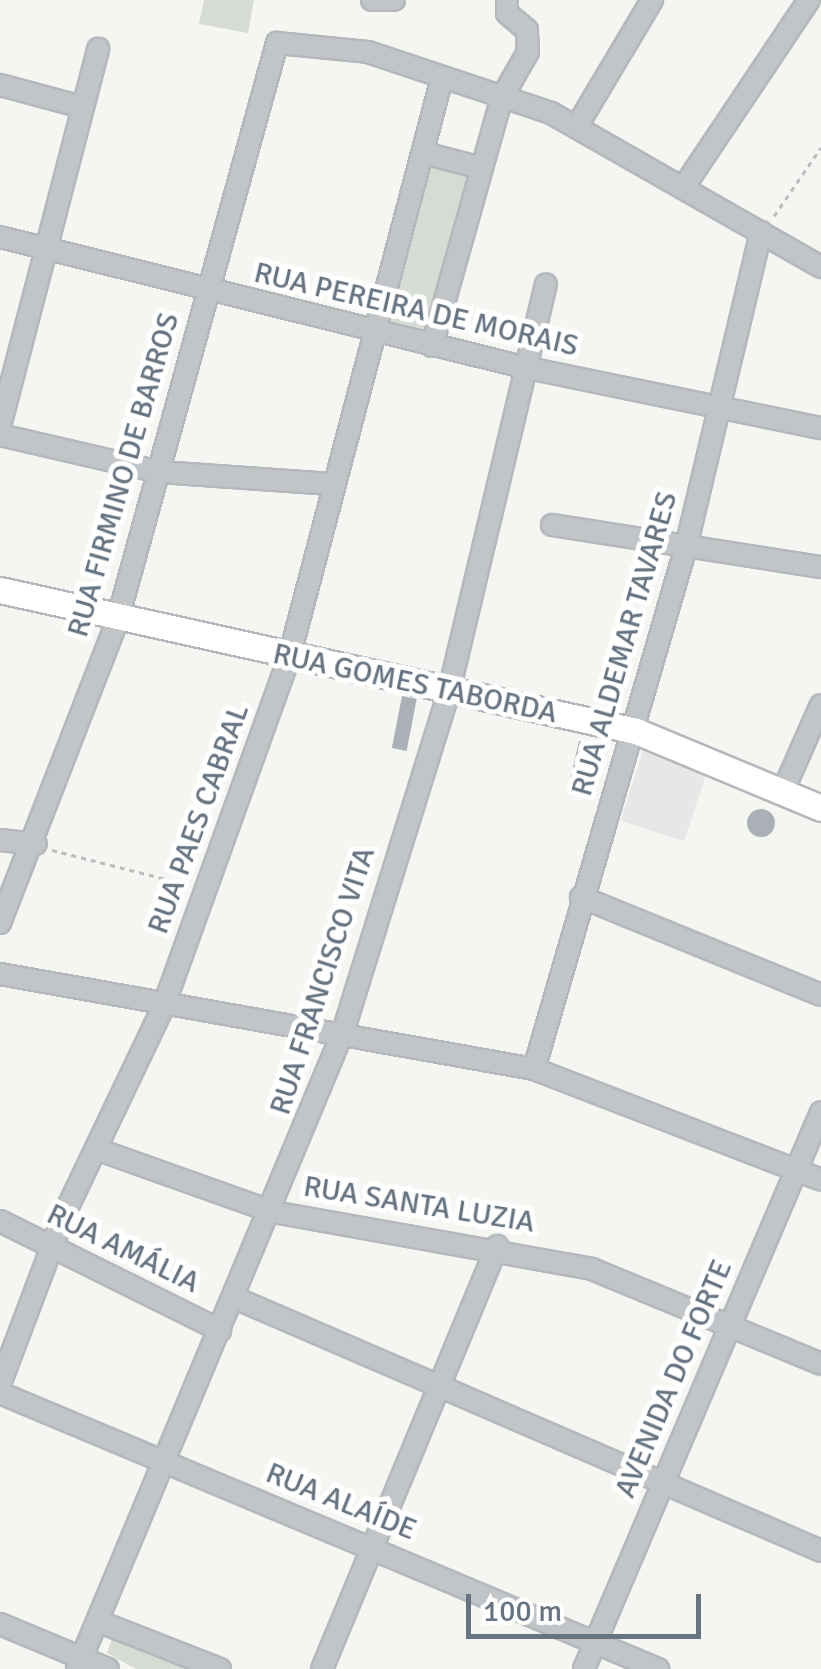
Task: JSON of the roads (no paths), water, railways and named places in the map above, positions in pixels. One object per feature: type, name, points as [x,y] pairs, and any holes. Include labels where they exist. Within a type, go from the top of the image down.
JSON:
[{"type":"main road","name":"RUA GOMES TABORDA","points":[[0,590],[289,658],[636,732],[821,808]]},
{"type":"street","points":[[372,0],[394,0]]},
{"type":"street","points":[[432,346],[502,97],[530,43],[507,0]]},
{"type":"street","points":[[577,126],[652,0]]},
{"type":"street","points":[[683,188],[809,0]]},
{"type":"street","name":"RUA FIRMINO DE BARROS","points":[[0,922],[36,844],[118,618],[206,292],[284,39],[368,52],[442,78]]},
{"type":"street","points":[[0,426],[98,49]]},
{"type":"street","points":[[442,78],[577,126],[821,268]]},
{"type":"street","name":"RUA PAES CABRAL","points":[[0,1384],[96,1149],[164,1005],[289,658],[442,78]]},
{"type":"street","points":[[0,85],[82,107]]},
{"type":"street","points":[[424,153],[481,168]]},
{"type":"street","name":"RUA ALDEMAR TAVARES","points":[[534,1069],[582,897],[636,732],[763,233]]},
{"type":"street","name":"RUA PEREIRA DE MORAIS","points":[[0,237],[206,292],[523,368],[821,428]]},
{"type":"street","name":"RUA FRANCISCO VITA","points":[[79,1664],[273,1212],[343,1032],[449,691],[546,284]]},
{"type":"street","points":[[0,434],[160,472],[332,484]]},
{"type":"street","points":[[552,525],[821,567]]},
{"type":"street","points":[[783,792],[821,705]]},
{"type":"street","points":[[0,840],[36,844]]},
{"type":"street","points":[[582,897],[821,995]]},
{"type":"street","points":[[0,974],[534,1069],[821,1180]]},
{"type":"street","name":"AVENIDA DO FORTE","points":[[584,1669],[821,1112]]},
{"type":"street","name":"RUA SANTA LUZIA","points":[[96,1149],[273,1212],[497,1246],[592,1269],[821,1364]]},
{"type":"street","name":"RUA AMÁLIA","points":[[0,1221],[220,1330]]},
{"type":"street","points":[[322,1669],[497,1246]]},
{"type":"street","points":[[235,1298],[821,1551]]},
{"type":"street","name":"RUA ALAÍDE","points":[[0,1393],[658,1669]]},
{"type":"street","points":[[100,1622],[220,1669]]},
{"type":"street","points":[[0,1624],[79,1664],[108,1669]]}]
